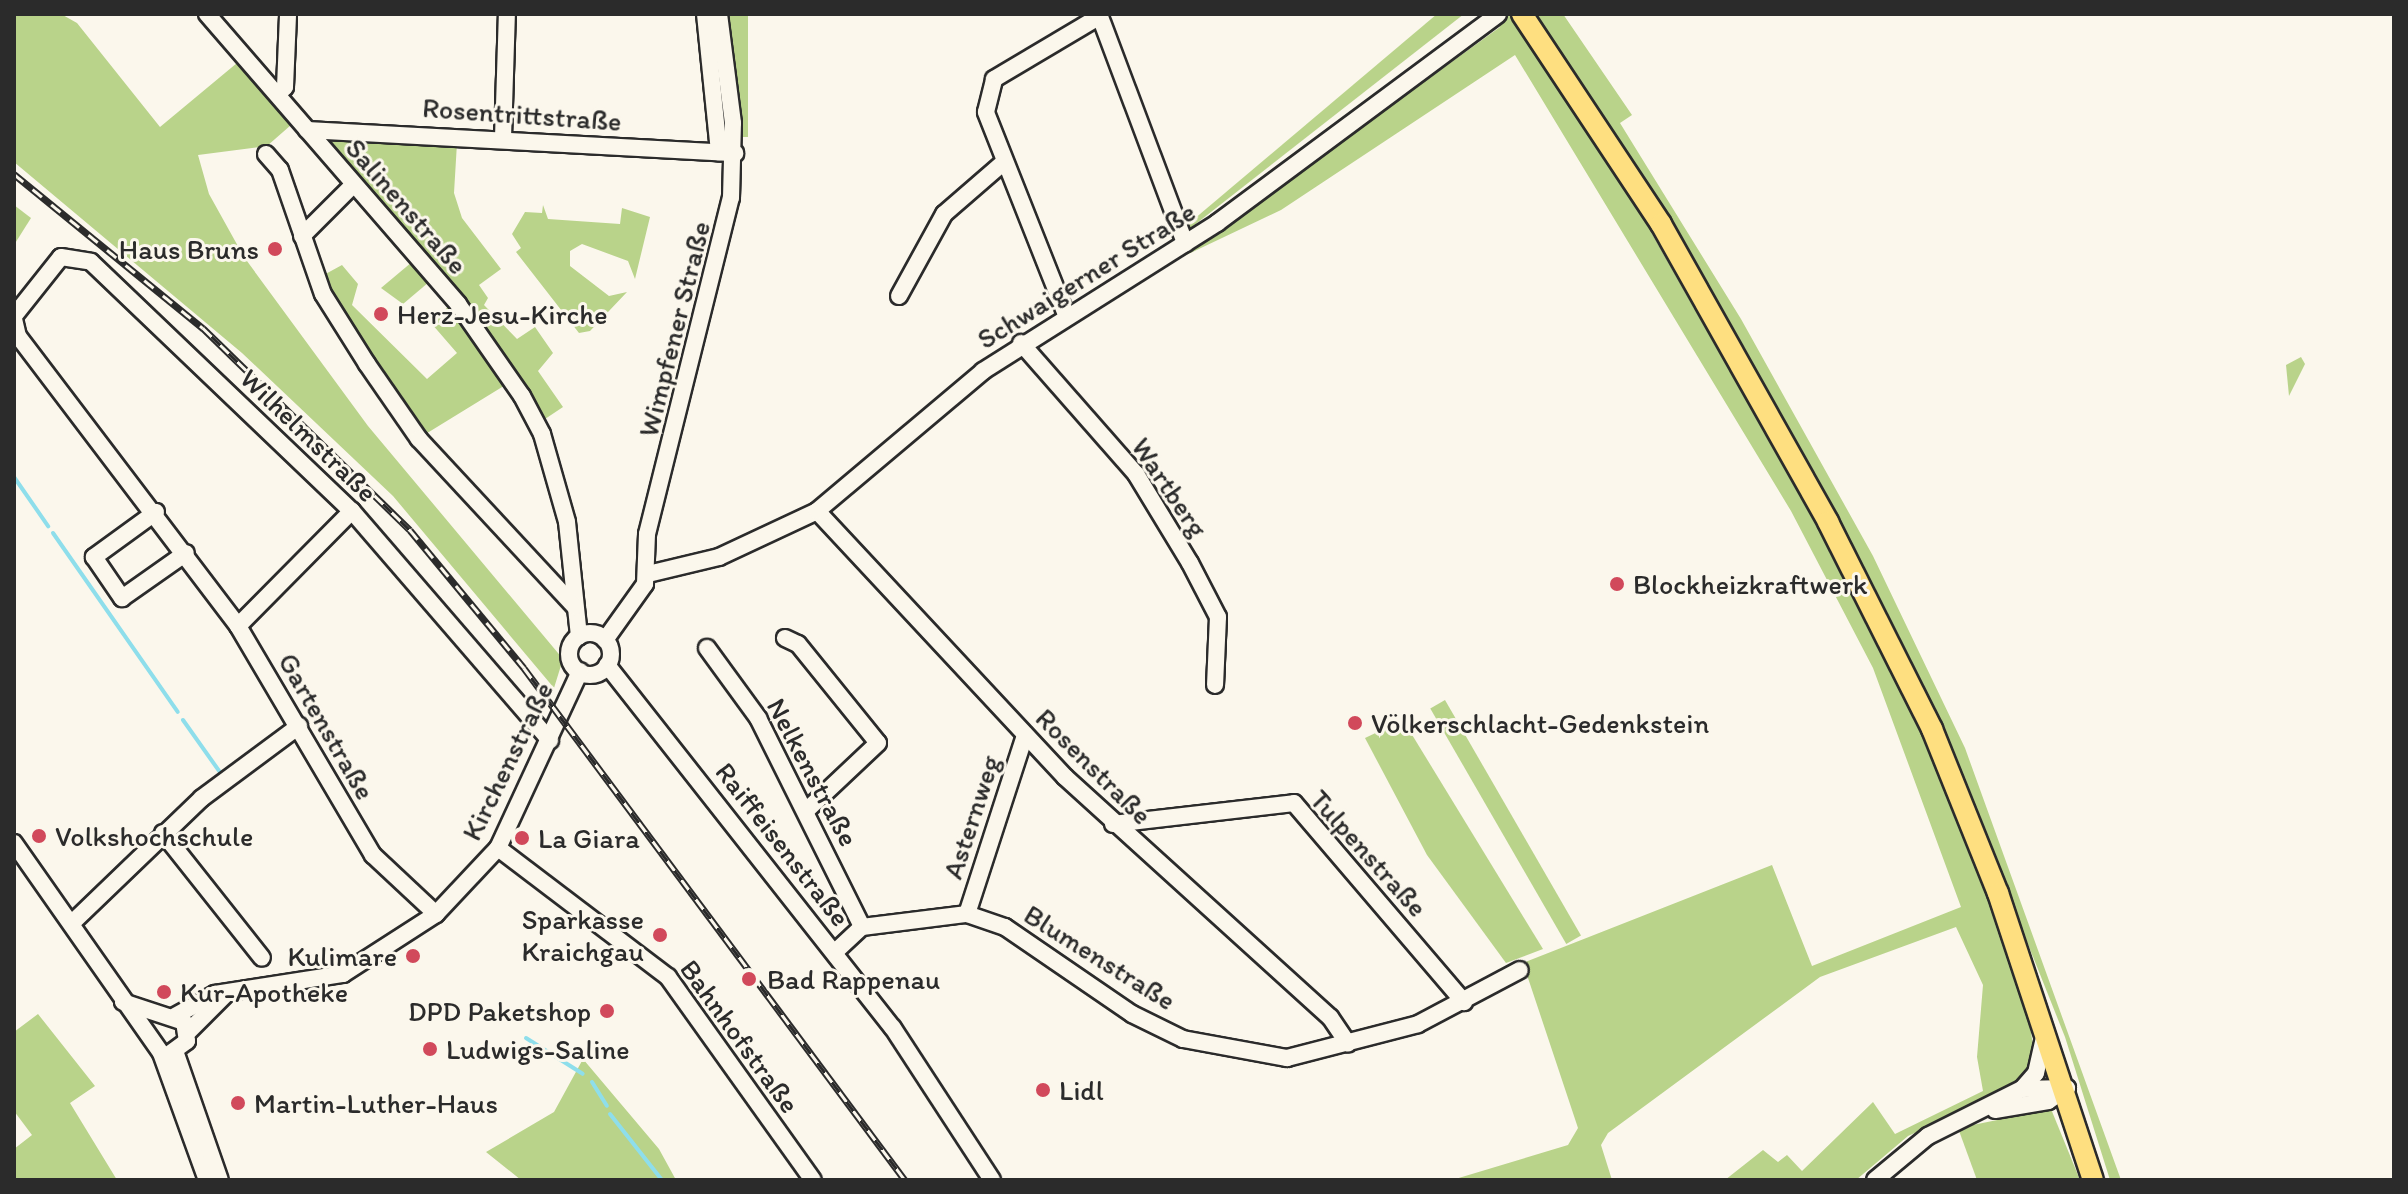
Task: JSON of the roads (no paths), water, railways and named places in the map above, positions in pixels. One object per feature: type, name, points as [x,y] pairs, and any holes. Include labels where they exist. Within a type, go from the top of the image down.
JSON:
[{"type":"main road","points":[[1522,14],[1661,224],[1828,522],[1932,729],[2067,1088],[2093,1180]]},
{"type":"street","name":"Salinenstraße","points":[[207,14],[458,304],[541,430],[567,522],[579,636]]},
{"type":"street","points":[[278,94],[285,87],[288,14]]},
{"type":"street","points":[[503,138],[507,14]]},
{"type":"street","name":"Wimpfener Straße","points":[[705,14],[727,152]]},
{"type":"street","name":"Wimpfener Straße","points":[[648,574],[647,534],[717,271],[727,152],[719,14]]},
{"type":"street","name":"Schwaigerner Straße","points":[[648,574],[719,557],[817,511],[1021,343],[1065,312],[1185,243],[1498,14]]},
{"type":"street","points":[[1065,312],[986,112],[994,79],[1100,15],[1185,243]]},
{"type":"street","name":"Rosentrittstraße","points":[[307,130],[727,152]]},
{"type":"street","points":[[266,154],[280,170],[323,294],[419,439],[575,607]]},
{"type":"street","points":[[899,296],[944,214],[1004,162]]},
{"type":"street","points":[[302,236],[353,185]]},
{"type":"street","name":"Wilhelmstraße","points":[[18,336],[14,317],[61,257],[91,262],[352,511],[550,740]]},
{"type":"street","name":"Gartenstraße","points":[[18,336],[156,512],[238,626],[373,855],[436,914]]},
{"type":"street","name":"Wartberg","points":[[1021,343],[1136,474],[1190,563],[1218,617],[1215,685]]},
{"type":"street","points":[[238,626],[352,511]]},
{"type":"street","name":"Rosenstraße","points":[[817,511],[1025,735],[1113,824],[1330,1017],[1348,1044]]},
{"type":"street","points":[[156,512],[94,557],[122,598],[186,553]]},
{"type":"street","points":[[605,640],[579,636],[569,655],[580,671],[597,673],[607,665],[605,640],[648,574]]},
{"type":"street","points":[[785,638],[798,644],[878,743],[807,810]]},
{"type":"street","name":"Nelkenstraße","points":[[707,648],[758,718],[807,810],[862,927]]},
{"type":"street","name":"Raiffeisenstraße","points":[[607,665],[930,1077],[992,1180]]},
{"type":"street","name":"Kirchenstraße","points":[[166,1017],[227,993],[343,974],[436,914],[498,848],[580,671]]},
{"type":"street","points":[[72,923],[163,833],[299,726]]},
{"type":"street","name":"Asternweg","points":[[967,914],[1025,735]]},
{"type":"street","name":"Tulpenstraße","points":[[1113,824],[1294,803],[1464,1002]]},
{"type":"street","points":[[163,833],[262,958]]},
{"type":"street","points":[[14,843],[149,1038],[168,1053],[174,1080],[207,1169],[220,1180]]},
{"type":"street","name":"Bahnhofstraße","points":[[498,848],[668,977],[813,1180]]},
{"type":"street","name":"Blumenstraße","points":[[862,927],[967,914],[1005,927],[1086,985],[1183,1039],[1287,1058],[1348,1044],[1464,1002],[1520,970]]},
{"type":"street","points":[[835,952],[862,927]]},
{"type":"street","points":[[168,1053],[227,993]]},
{"type":"street","points":[[122,1001],[166,1017],[188,1032]]},
{"type":"street","points":[[149,1038],[166,1017]]},
{"type":"street","points":[[1875,1180],[1928,1136],[1982,1112],[2022,1089],[2036,1073],[2046,1030]]},
{"type":"street","points":[[2022,1089],[2067,1088]]},
{"type":"street","points":[[1982,1112],[2048,1101],[2067,1088]]},
{"type":"street","points":[[2048,1101],[2076,1120]]},
{"type":"waterway","points":[[14,477],[48,526]]},
{"type":"waterway","points":[[53,533],[178,712]]},
{"type":"waterway","points":[[183,720],[222,775]]},
{"type":"waterway","points":[[526,1038],[583,1074]]},
{"type":"waterway","points":[[592,1082],[607,1106]]},
{"type":"waterway","points":[[610,1114],[662,1180]]},
{"type":"railway","points":[[14,174],[203,328],[410,530],[524,668],[905,1180]]},
{"type":"place","name":"Haus Bruns","points":[[275,249]]},
{"type":"place","name":"Herz-Jesu-Kirche","points":[[381,314]]},
{"type":"place","name":"Blockheizkraftwerk","points":[[1617,584]]},
{"type":"place","name":"Völkerschlacht-Gedenkstein","points":[[1355,723]]},
{"type":"place","name":"Volkshochschule","points":[[39,836]]},
{"type":"place","name":"La Giara","points":[[522,838]]},
{"type":"place","name":"Sparkasse Kraichgau","points":[[660,935]]},
{"type":"place","name":"Kulimare","points":[[413,956]]},
{"type":"place","name":"Bad Rappenau","points":[[749,979]]},
{"type":"place","name":"Kur-Apotheke","points":[[164,992]]},
{"type":"place","name":"DPD Paketshop","points":[[607,1011]]},
{"type":"place","name":"Ludwigs-Saline","points":[[430,1049]]},
{"type":"place","name":"Lidl","points":[[1043,1090]]},
{"type":"place","name":"Martin-Luther-Haus","points":[[238,1103]]}]
